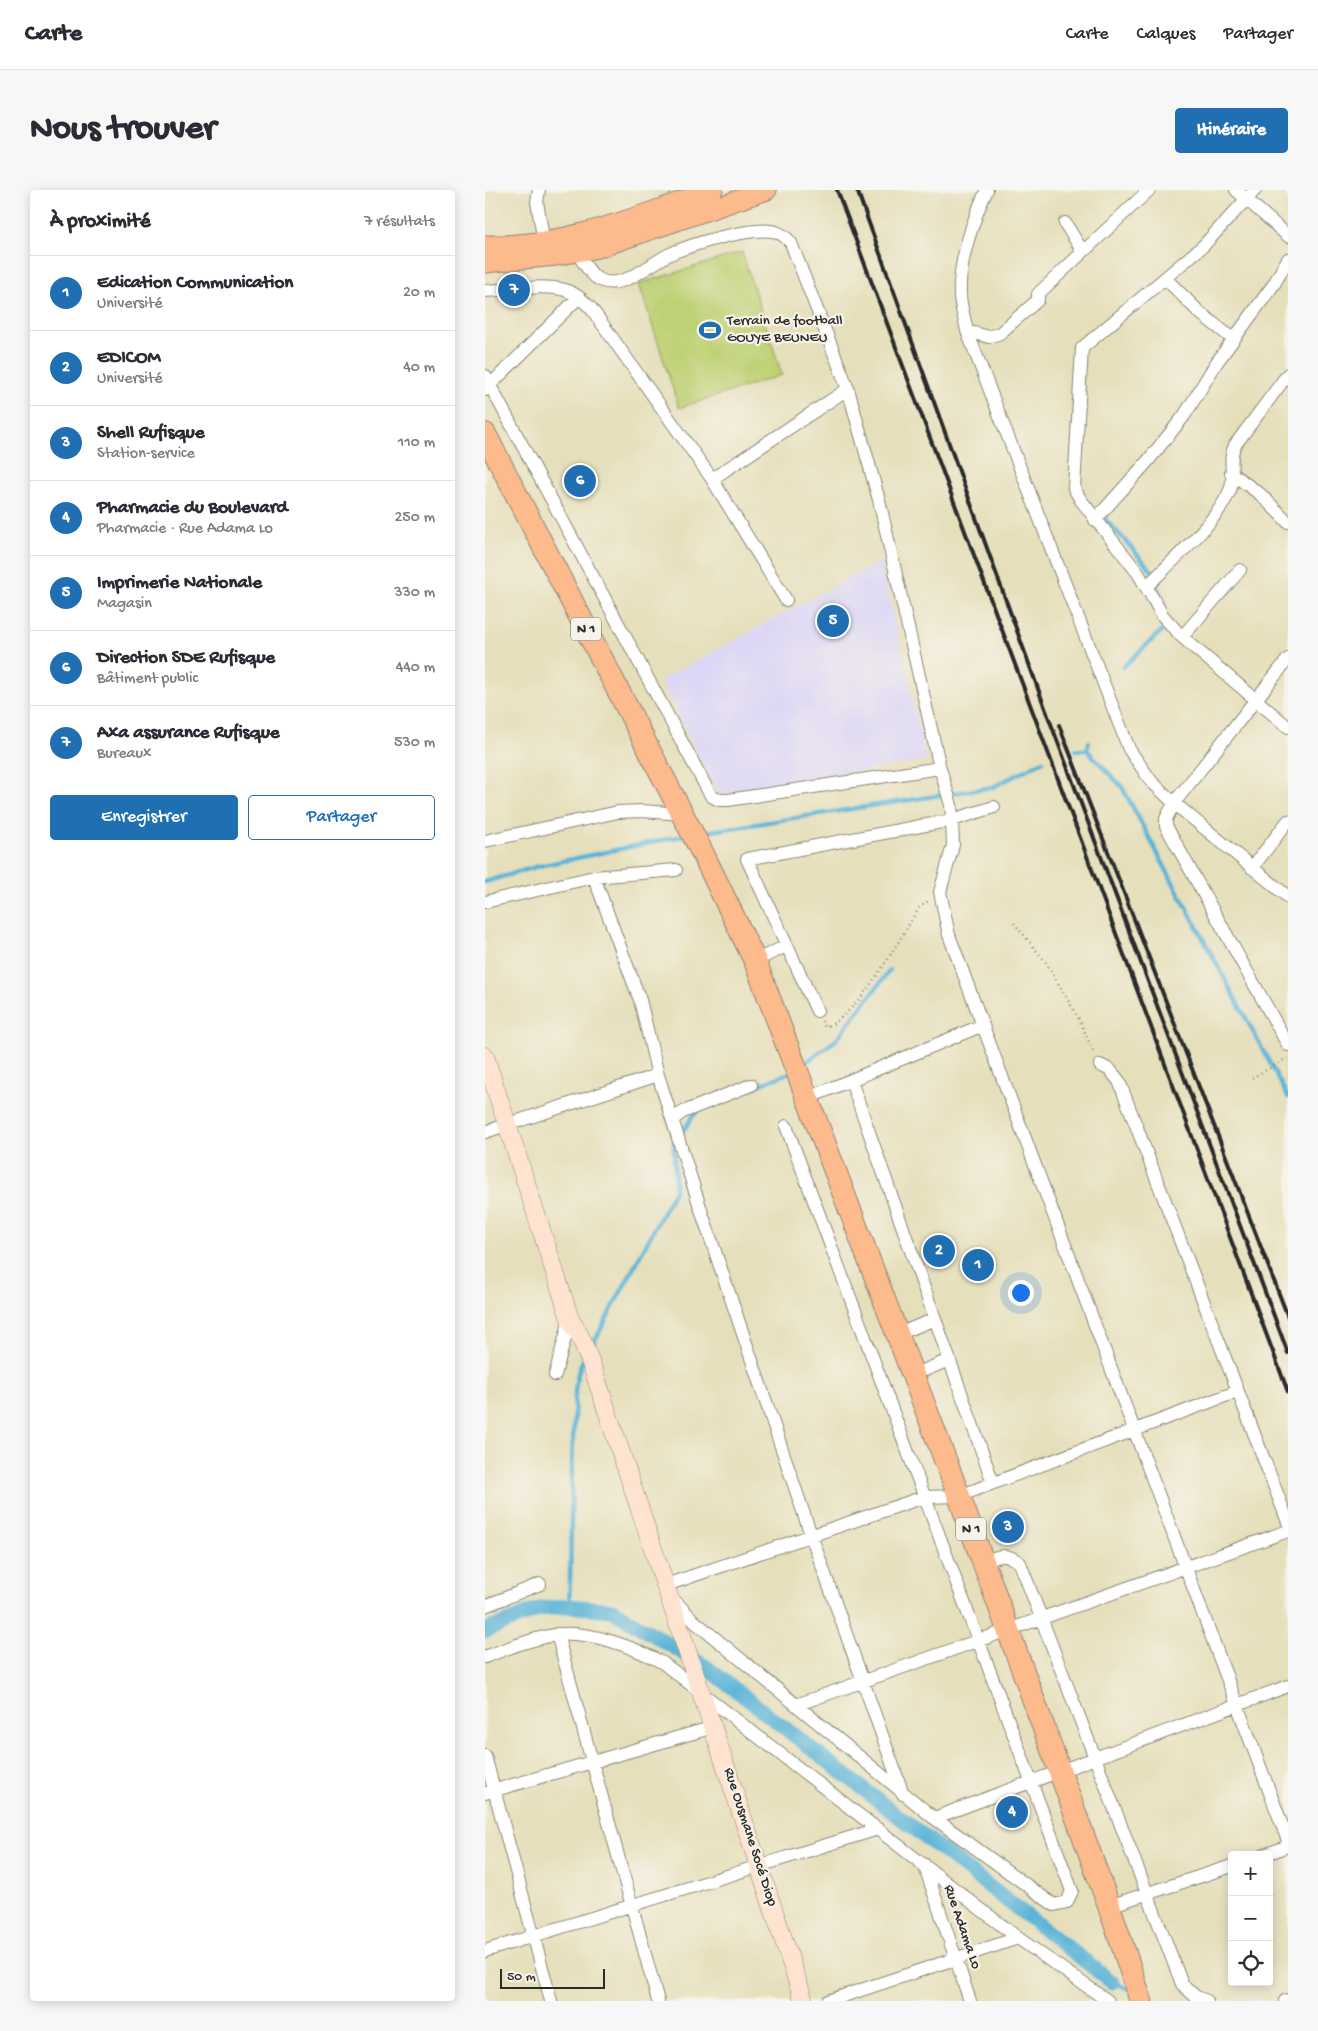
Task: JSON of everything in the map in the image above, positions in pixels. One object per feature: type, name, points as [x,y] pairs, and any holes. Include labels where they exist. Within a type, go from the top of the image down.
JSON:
[{"type":"highway","name":"N 1","points":[[485,434],[702,852],[755,961],[959,1496],[1109,1906],[1141,2001]]},
{"type":"main road","points":[[485,245],[544,242],[589,233],[713,190]]},
{"type":"main road","points":[[485,263],[576,252],[642,234],[767,190]]},
{"type":"street","points":[[539,190],[537,202],[544,242]]},
{"type":"street","points":[[967,331],[989,337],[1000,333],[1038,300],[1038,294],[1149,190]]},
{"type":"street","points":[[1236,190],[1250,195],[1288,236]]},
{"type":"street","points":[[985,192],[967,246],[961,277],[960,294],[967,331],[1129,749],[1151,780],[1174,803],[1288,897]]},
{"type":"street","points":[[1250,195],[1203,246],[1167,279],[1082,348],[1074,488],[1095,520],[1147,586],[1163,616],[1181,637],[1255,702],[1288,727]]},
{"type":"street","points":[[1065,224],[1083,252]]},
{"type":"street","points":[[576,252],[597,279],[612,283],[628,279],[668,255],[693,245],[756,230],[775,231],[791,243],[848,389],[879,500],[940,768],[951,805],[953,846],[940,892],[949,935],[1288,1841]]},
{"type":"street","points":[[1095,520],[1147,462],[1184,416],[1233,339],[1274,284],[1288,259]]},
{"type":"street","points":[[1167,279],[1199,312],[1233,339]]},
{"type":"street","points":[[485,291],[565,290],[579,297],[591,308],[712,479],[786,600]]},
{"type":"street","points":[[579,297],[487,385],[711,796],[719,800],[728,800],[940,768]]},
{"type":"street","points":[[1147,586],[1219,508],[1230,491],[1231,454],[1235,445],[1283,389],[1288,374]]},
{"type":"street","points":[[712,479],[848,389]]},
{"type":"street","points":[[1231,473],[1260,494],[1288,522]]},
{"type":"street","points":[[1181,637],[1241,570]]},
{"type":"street","points":[[1288,659],[1174,803],[1166,819],[1166,826],[1288,1045]]},
{"type":"street","points":[[817,1011],[745,860],[952,820],[994,807]]},
{"type":"street","points":[[485,841],[617,812],[642,810],[685,819]]},
{"type":"street","points":[[1253,868],[1288,821]]},
{"type":"street","points":[[485,902],[594,877],[675,870]]},
{"type":"street","points":[[594,877],[640,1000],[658,1075],[702,1213],[811,1535],[865,1680],[903,1794]]},
{"type":"street","points":[[755,961],[786,946]]},
{"type":"street","points":[[805,1091],[851,1081],[983,1025]]},
{"type":"street","name":"Rue Ousmane Socé Diop","points":[[485,1056],[570,1319],[581,1338],[592,1366],[694,1673],[761,1866],[804,2001]]},
{"type":"street","points":[[1100,1065],[1110,1070],[1119,1081],[1288,1522]]},
{"type":"street","points":[[485,1132],[658,1075]]},
{"type":"street","points":[[851,1081],[993,1483]]},
{"type":"street","points":[[673,1119],[683,1112],[751,1085]]},
{"type":"street","points":[[786,1126],[924,1497],[1072,1891],[1067,1902],[1054,1905],[903,1794],[694,1621],[670,1597],[811,1535],[924,1497],[959,1496],[1237,1392]]},
{"type":"street","points":[[555,1375],[570,1319]]},
{"type":"street","points":[[898,1334],[935,1319]]},
{"type":"street","points":[[913,1375],[949,1360]]},
{"type":"street","points":[[796,1705],[1288,1531]]},
{"type":"street","points":[[983,1562],[1003,1554],[1011,1556],[1020,1563],[1182,1984],[1196,1997],[1207,2001]]},
{"type":"street","points":[[485,1606],[540,1584]]},
{"type":"street","points":[[557,1634],[658,2001]]},
{"type":"street","points":[[485,1657],[518,1644],[557,1634],[580,1635],[614,1642],[639,1650],[663,1662],[1019,1938],[1107,2001]]},
{"type":"street","points":[[934,1818],[1288,1686]]},
{"type":"street","points":[[489,1792],[714,1727]]},
{"type":"street","points":[[485,1756],[489,1792],[551,2001]]},
{"type":"street","points":[[485,1951],[878,1829]]},
{"type":"street","points":[[1273,1852],[1288,1846]]},
{"type":"street","name":"Rue Adama Lo","points":[[924,1864],[970,2001]]},
{"type":"street","points":[[1109,1906],[1228,1867]]},
{"type":"street","points":[[828,2001],[1019,1938]]},
{"type":"path","points":[[817,1011],[825,1027],[834,1024],[844,1017],[874,979],[919,908],[940,892]]},
{"type":"path","points":[[1014,923],[1045,961],[1079,1019],[1100,1065]]},
{"type":"path","points":[[1252,1078],[1284,1060]]},
{"type":"shaded area","points":[[881,561],[927,760],[718,794],[661,680]]},
{"type":"green space","name":"Terrain de football GOUYE BEUNEU","points":[[742,252],[782,375],[679,408],[639,284]]},
{"type":"waterway","points":[[1102,515],[1153,572],[1164,606]]},
{"type":"waterway","points":[[1123,667],[1168,625]]},
{"type":"waterway","points":[[1087,750],[1089,742]]},
{"type":"waterway","points":[[1076,750],[1087,750],[1122,787],[1288,1097]]},
{"type":"waterway","points":[[699,833],[993,787],[1043,761]]},
{"type":"waterway","points":[[485,882],[539,866],[687,835]]},
{"type":"waterway","points":[[802,1065],[836,1040],[890,970]]},
{"type":"waterway","points":[[752,1088],[791,1072]]},
{"type":"waterway","points":[[591,1348],[675,1190],[674,1139],[697,1112]]},
{"type":"waterway","points":[[569,1606],[576,1381],[584,1359]]},
{"type":"waterway","points":[[485,1631],[539,1609],[569,1606],[612,1610],[705,1666],[1112,1982]]},
{"type":"waterway","points":[[1112,1982],[1129,1989]]},
{"type":"railway","points":[[837,190],[1288,1392]]},
{"type":"railway","points":[[857,190],[1045,708],[1288,1353]]},
{"type":"railway","points":[[1059,725],[1288,1317]]},
{"type":"place","name":"Axa assurance Rufisque","points":[[514,290]]},
{"type":"place","name":"Terrain de football GOUYE BEUNEU","points":[[710,330]]},
{"type":"place","name":"Direction SDE Rufisque","points":[[580,481]]},
{"type":"place","name":"Imprimerie Nationale","points":[[833,621]]},
{"type":"place","name":"EDICOM","points":[[939,1251]]},
{"type":"place","name":"Edication Communication","points":[[978,1265]]},
{"type":"place","name":"Shell Rufisque","points":[[1008,1527]]},
{"type":"place","name":"Pharmacie du Boulevard","points":[[1012,1812]]}]
